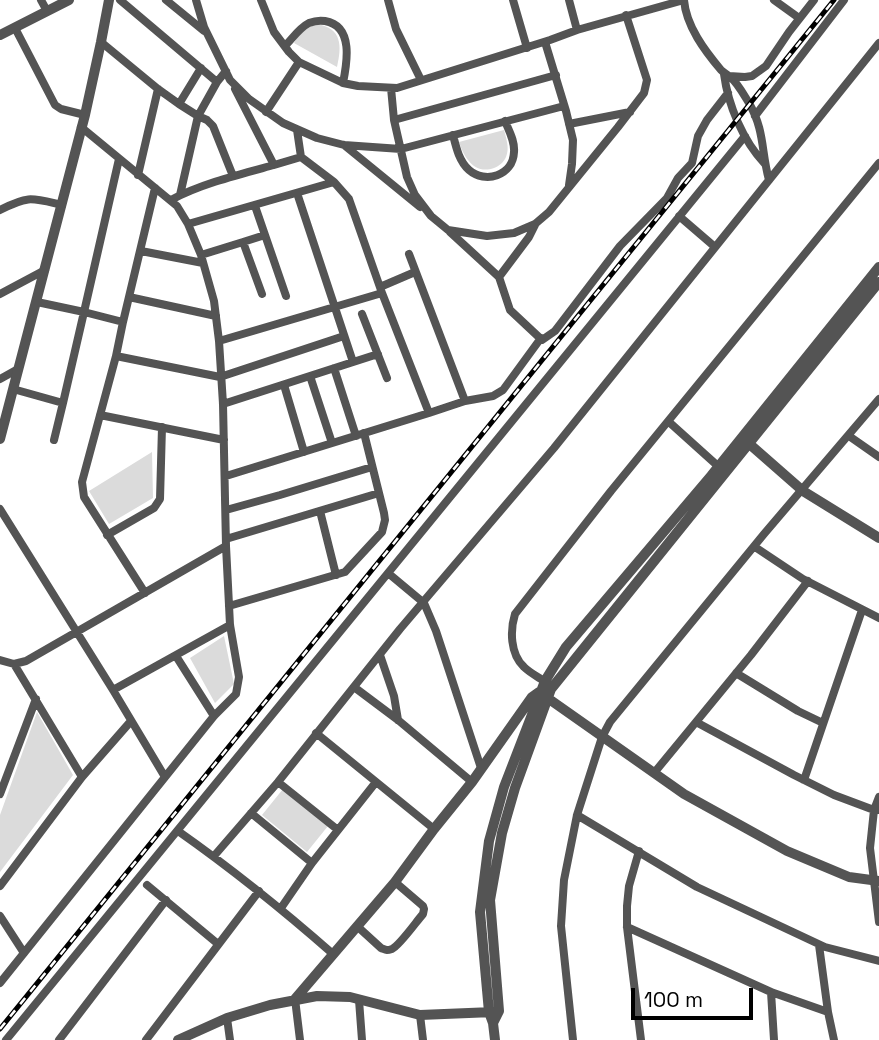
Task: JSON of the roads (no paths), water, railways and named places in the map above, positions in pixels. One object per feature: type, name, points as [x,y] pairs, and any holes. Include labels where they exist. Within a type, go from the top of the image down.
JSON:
[{"type":"street","points":[[41,0],[47,12]]},
{"type":"street","points":[[0,35],[69,0]]},
{"type":"street","points":[[0,439],[85,115],[108,0]]},
{"type":"street","points":[[120,0],[217,82]]},
{"type":"street","points":[[166,0],[206,33]]},
{"type":"street","points":[[196,0],[206,33],[274,165]]},
{"type":"street","points":[[261,0],[274,32],[299,62],[344,83],[391,88],[626,15],[684,0],[690,23],[703,46],[749,103],[762,138],[769,180]]},
{"type":"street","points":[[388,0],[396,29],[421,80]]},
{"type":"street","points":[[513,0],[527,47]]},
{"type":"street","points":[[569,0],[577,30]]},
{"type":"street","points":[[774,0],[799,18]]},
{"type":"street","points":[[727,75],[745,77],[766,66],[814,0]]},
{"type":"street","points":[[755,116],[844,0]]},
{"type":"street","points":[[448,230],[495,236],[514,233],[535,224],[549,212],[645,93],[647,80],[626,15]]},
{"type":"street","points":[[285,46],[307,24],[321,21],[333,23],[344,35],[346,43],[344,83]]},
{"type":"street","points":[[15,28],[55,105],[85,115]]},
{"type":"street","points":[[101,42],[158,89],[213,126],[233,176]]},
{"type":"street","points":[[545,42],[573,140],[569,185]]},
{"type":"street","points":[[214,856],[554,448],[879,43]]},
{"type":"street","points":[[266,112],[299,62]]},
{"type":"street","points":[[179,104],[201,68]]},
{"type":"street","points":[[180,195],[198,116],[226,71]]},
{"type":"street","points":[[394,120],[556,75]]},
{"type":"street","points":[[727,75],[728,93],[745,136],[765,164]]},
{"type":"street","points":[[230,80],[266,112],[297,130],[344,145],[401,149],[564,106]]},
{"type":"street","points":[[391,88],[394,120],[407,177],[415,195],[431,216]]},
{"type":"street","points":[[138,175],[158,89]]},
{"type":"street","points":[[344,145],[448,230],[499,277],[510,310],[542,340],[555,331],[620,246],[667,198],[678,178],[692,163],[698,136],[707,120],[728,93]]},
{"type":"street","points":[[569,124],[630,112]]},
{"type":"street","points":[[453,135],[462,162],[470,170],[485,178],[496,176],[512,163],[514,153],[513,139],[505,121]]},
{"type":"street","points":[[0,983],[214,716],[236,694],[238,685],[239,669],[230,625],[219,341],[216,316],[202,259],[177,206],[81,127]]},
{"type":"street","points":[[297,130],[301,157],[334,182],[349,199],[429,413]]},
{"type":"street","points":[[6,1040],[745,136]]},
{"type":"street","points":[[171,200],[233,176],[301,157]]},
{"type":"street","points":[[54,440],[119,159]]},
{"type":"street","points":[[549,684],[522,666],[516,654],[511,632],[515,614],[611,491],[879,163]]},
{"type":"street","points":[[188,225],[334,182]]},
{"type":"street","points":[[145,593],[84,497],[82,482],[116,356],[155,188]]},
{"type":"street","points":[[297,193],[353,362]]},
{"type":"street","points":[[0,210],[30,198],[62,205]]},
{"type":"street","points":[[255,206],[286,296]]},
{"type":"street","points":[[679,216],[715,247]]},
{"type":"street","points":[[499,277],[535,224]]},
{"type":"street","points":[[141,251],[202,259],[265,235]]},
{"type":"street","points":[[243,242],[262,294]]},
{"type":"street","points":[[409,254],[465,401]]},
{"type":"street","points":[[495,1040],[491,900],[502,833],[543,695],[566,647],[719,467],[746,441],[879,267]]},
{"type":"street","points":[[0,293],[45,270]]},
{"type":"street","points":[[219,341],[334,307],[381,290],[415,272]]},
{"type":"street","points":[[549,684],[879,282]]},
{"type":"street","points":[[129,297],[216,316]]},
{"type":"street","points":[[37,302],[123,321]]},
{"type":"street","points":[[362,314],[387,378]]},
{"type":"street","points":[[116,356],[220,377],[344,337]]},
{"type":"street","points":[[226,476],[465,401],[493,396],[503,390],[541,338]]},
{"type":"street","points":[[223,404],[378,354]]},
{"type":"street","points":[[229,606],[345,572],[383,532],[385,520],[372,467],[334,368]]},
{"type":"street","points":[[0,379],[18,369]]},
{"type":"street","points":[[310,376],[332,443]]},
{"type":"street","points":[[284,385],[304,452]]},
{"type":"street","points":[[13,389],[63,403]]},
{"type":"street","points":[[573,1040],[563,953],[564,880],[577,815],[602,737],[622,707],[879,399]]},
{"type":"street","points":[[100,415],[224,440]]},
{"type":"street","points":[[669,422],[719,467]]},
{"type":"street","points":[[107,535],[158,504],[162,427]]},
{"type":"street","points":[[849,436],[879,457]]},
{"type":"street","points":[[746,441],[803,491],[879,538]]},
{"type":"street","points":[[226,510],[372,467]]},
{"type":"street","points":[[0,660],[14,664],[26,661],[226,543],[379,492]]},
{"type":"street","points":[[0,509],[165,777]]},
{"type":"street","points":[[320,510],[336,575]]},
{"type":"street","points":[[755,547],[808,582],[879,618]]},
{"type":"street","points":[[388,573],[424,603],[436,631],[481,768]]},
{"type":"street","points":[[654,774],[808,582]]},
{"type":"street","points":[[804,780],[862,610]]},
{"type":"street","points":[[113,690],[230,625]]},
{"type":"street","points":[[380,655],[394,696],[398,720]]},
{"type":"street","points":[[176,656],[214,716]]},
{"type":"street","points":[[14,664],[82,777]]},
{"type":"street","points":[[736,673],[823,723]]},
{"type":"street","points":[[354,687],[472,782]]},
{"type":"street","points":[[300,1040],[295,999],[395,882],[472,782],[532,696],[543,695],[684,794],[787,851],[849,877],[877,881]]},
{"type":"street","points":[[0,794],[36,699]]},
{"type":"street","points":[[0,887],[82,777],[131,721]]},
{"type":"street","points":[[695,722],[834,795],[877,810]]},
{"type":"street","points":[[316,733],[434,829]]},
{"type":"street","points":[[278,782],[338,830]]},
{"type":"street","points":[[281,908],[376,782]]},
{"type":"street","points":[[879,797],[870,848],[877,881],[879,922]]},
{"type":"street","points":[[251,813],[313,863]]},
{"type":"street","points":[[577,815],[696,887],[819,945],[879,961]]},
{"type":"street","points":[[178,831],[281,908],[333,954]]},
{"type":"street","points":[[639,851],[626,906],[640,1040]]},
{"type":"street","points":[[358,927],[381,948],[388,950],[395,946],[423,914],[423,906],[395,882]]},
{"type":"street","points":[[147,885],[218,944]]},
{"type":"street","points":[[146,1040],[259,891]]},
{"type":"street","points":[[59,1040],[166,900]]},
{"type":"street","points":[[0,916],[24,953]]},
{"type":"street","points":[[627,927],[771,992],[828,1012]]},
{"type":"street","points":[[819,945],[834,1040]]},
{"type":"street","points":[[771,992],[774,1040]]},
{"type":"street","points":[[178,1040],[227,1018],[295,999],[317,996],[350,997],[420,1015],[494,1016]]},
{"type":"street","points":[[359,1000],[362,1040]]},
{"type":"street","points":[[420,1015],[423,1040]]},
{"type":"street","points":[[227,1018],[230,1040]]},
{"type":"railway","points":[[0,1029],[834,0]]}]
